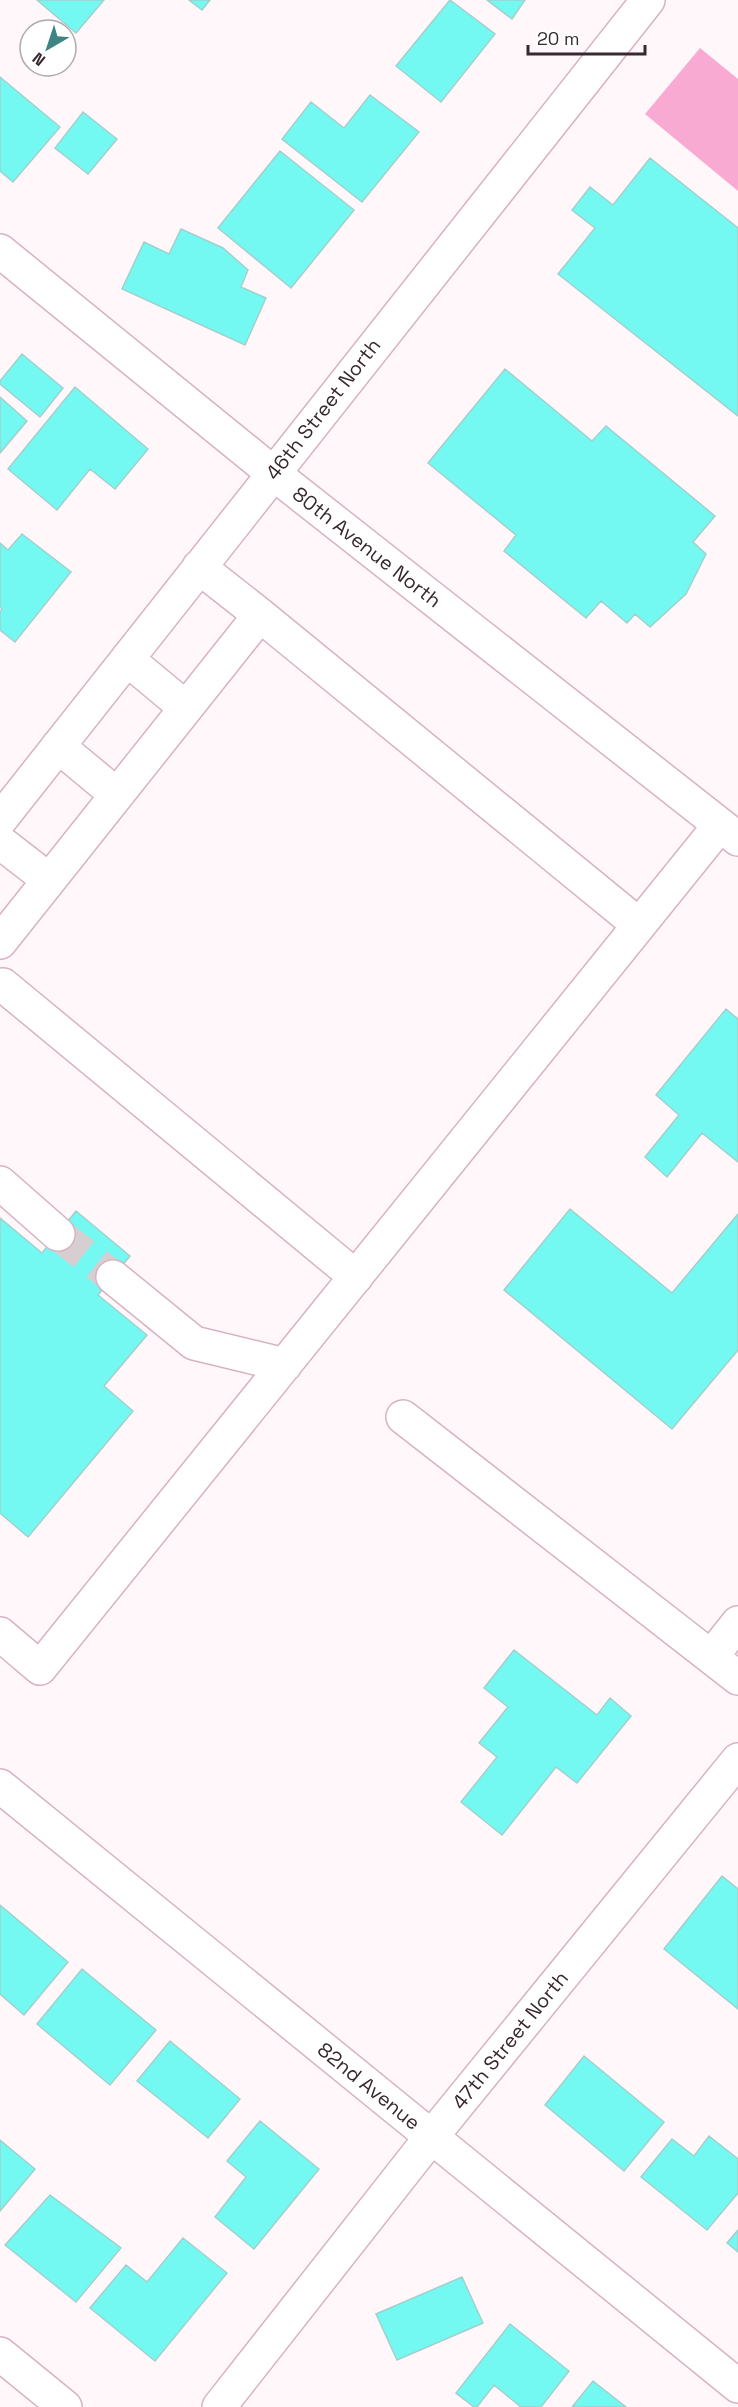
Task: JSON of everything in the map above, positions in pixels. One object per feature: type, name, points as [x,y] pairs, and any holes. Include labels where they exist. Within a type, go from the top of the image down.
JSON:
[{"type":"street","name":"46th Street North","points":[[0,820],[648,0]]},
{"type":"street","name":"80th Avenue North","points":[[0,251],[273,473],[731,828]]},
{"type":"street","points":[[199,567],[639,926]]},
{"type":"street","points":[[0,942],[260,615]]},
{"type":"street","points":[[127,658],[186,708]]},
{"type":"street","points":[[58,746],[117,795]]},
{"type":"street","points":[[0,1634],[40,1668],[639,926],[731,828]]},
{"type":"street","points":[[0,842],[50,880]]},
{"type":"street","points":[[1,985],[356,1277]]},
{"type":"street","points":[[0,1183],[58,1234]]},
{"type":"street","points":[[113,1277],[194,1343],[285,1365]]},
{"type":"street","points":[[403,1417],[738,1678]]},
{"type":"street","points":[[711,1657],[738,1623]]},
{"type":"street","name":"47th Street North","points":[[219,2407],[432,2136],[738,1760]]},
{"type":"street","name":"82nd Avenue","points":[[0,1786],[738,2386]]},
{"type":"street","points":[[0,2354],[65,2407]]},
{"type":"shaded area","points":[[700,48],[738,79],[738,191],[645,114]]},
{"type":"building","points":[[37,0],[104,0],[78,31],[78,18],[58,18]]},
{"type":"building","points":[[189,0],[210,0],[202,10]]},
{"type":"building","points":[[450,0],[495,34],[441,102],[396,66]]},
{"type":"building","points":[[487,0],[525,0],[512,19]]},
{"type":"building","points":[[0,77],[60,127],[13,182],[0,171]]},
{"type":"building","points":[[370,95],[419,132],[362,202],[282,139],[311,102],[344,128]]},
{"type":"building","points":[[83,112],[117,139],[88,174],[55,148]]},
{"type":"building","points":[[280,151],[354,210],[291,288],[218,228]]},
{"type":"building","points":[[650,158],[738,228],[738,416],[558,274],[595,228],[572,210],[590,187],[613,205]]},
{"type":"building","points":[[181,229],[223,248],[248,270],[241,287],[266,298],[245,345],[122,289],[144,242],[169,254]]},
{"type":"building","points":[[22,354],[63,388],[40,417],[0,384]]},
{"type":"building","points":[[505,369],[592,441],[606,426],[715,516],[693,542],[706,554],[686,594],[650,627],[635,614],[627,623],[601,601],[586,618],[504,551],[516,535],[428,463]]},
{"type":"building","points":[[75,387],[148,449],[115,489],[90,469],[57,510],[8,469]]},
{"type":"building","points":[[0,397],[27,421],[0,453]]},
{"type":"building","points":[[22,534],[71,572],[15,642],[0,630],[2,609],[0,607],[0,543],[8,550]]},
{"type":"building","points":[[726,1009],[738,1019],[738,1162],[702,1133],[667,1177],[645,1157],[679,1115],[656,1095]]},
{"type":"building","points":[[570,1209],[672,1293],[738,1214],[738,1350],[672,1429],[504,1290]]},
{"type":"building","points":[[76,1211],[130,1256],[98,1295],[147,1335],[104,1386],[133,1411],[28,1537],[0,1513],[0,1218],[42,1253]]},
{"type":"building","points":[[514,1650],[597,1715],[610,1698],[631,1716],[577,1783],[556,1767],[502,1835],[461,1802],[497,1757],[479,1743],[508,1707],[484,1688]]},
{"type":"building","points":[[722,1876],[738,1889],[738,2009],[664,1949]]},
{"type":"building","points":[[0,1905],[68,1962],[24,2015],[0,1994]]},
{"type":"building","points":[[82,1969],[156,2030],[110,2085],[37,2024]]},
{"type":"building","points":[[170,2041],[240,2099],[208,2138],[137,2081]]},
{"type":"building","points":[[584,2056],[664,2122],[624,2171],[545,2105]]},
{"type":"building","points":[[260,2121],[319,2169],[254,2249],[215,2217],[246,2177],[227,2161]]},
{"type":"building","points":[[709,2136],[738,2159],[738,2193],[707,2230],[641,2177],[672,2139],[694,2156]]},
{"type":"building","points":[[0,2140],[35,2169],[0,2211]]},
{"type":"building","points":[[50,2195],[121,2248],[76,2302],[5,2245]]},
{"type":"building","points":[[738,2230],[738,2252],[727,2243]]},
{"type":"building","points":[[183,2238],[227,2273],[155,2361],[90,2308],[126,2265],[147,2282]]},
{"type":"building","points":[[462,2277],[483,2323],[397,2360],[376,2314]]},
{"type":"building","points":[[510,2324],[569,2371],[541,2407],[521,2407],[494,2385],[477,2407],[474,2407],[456,2393]]},
{"type":"building","points":[[593,2381],[626,2407],[572,2407]]},
{"type":"tunnel","points":[[58,1234],[113,1277]]}]
